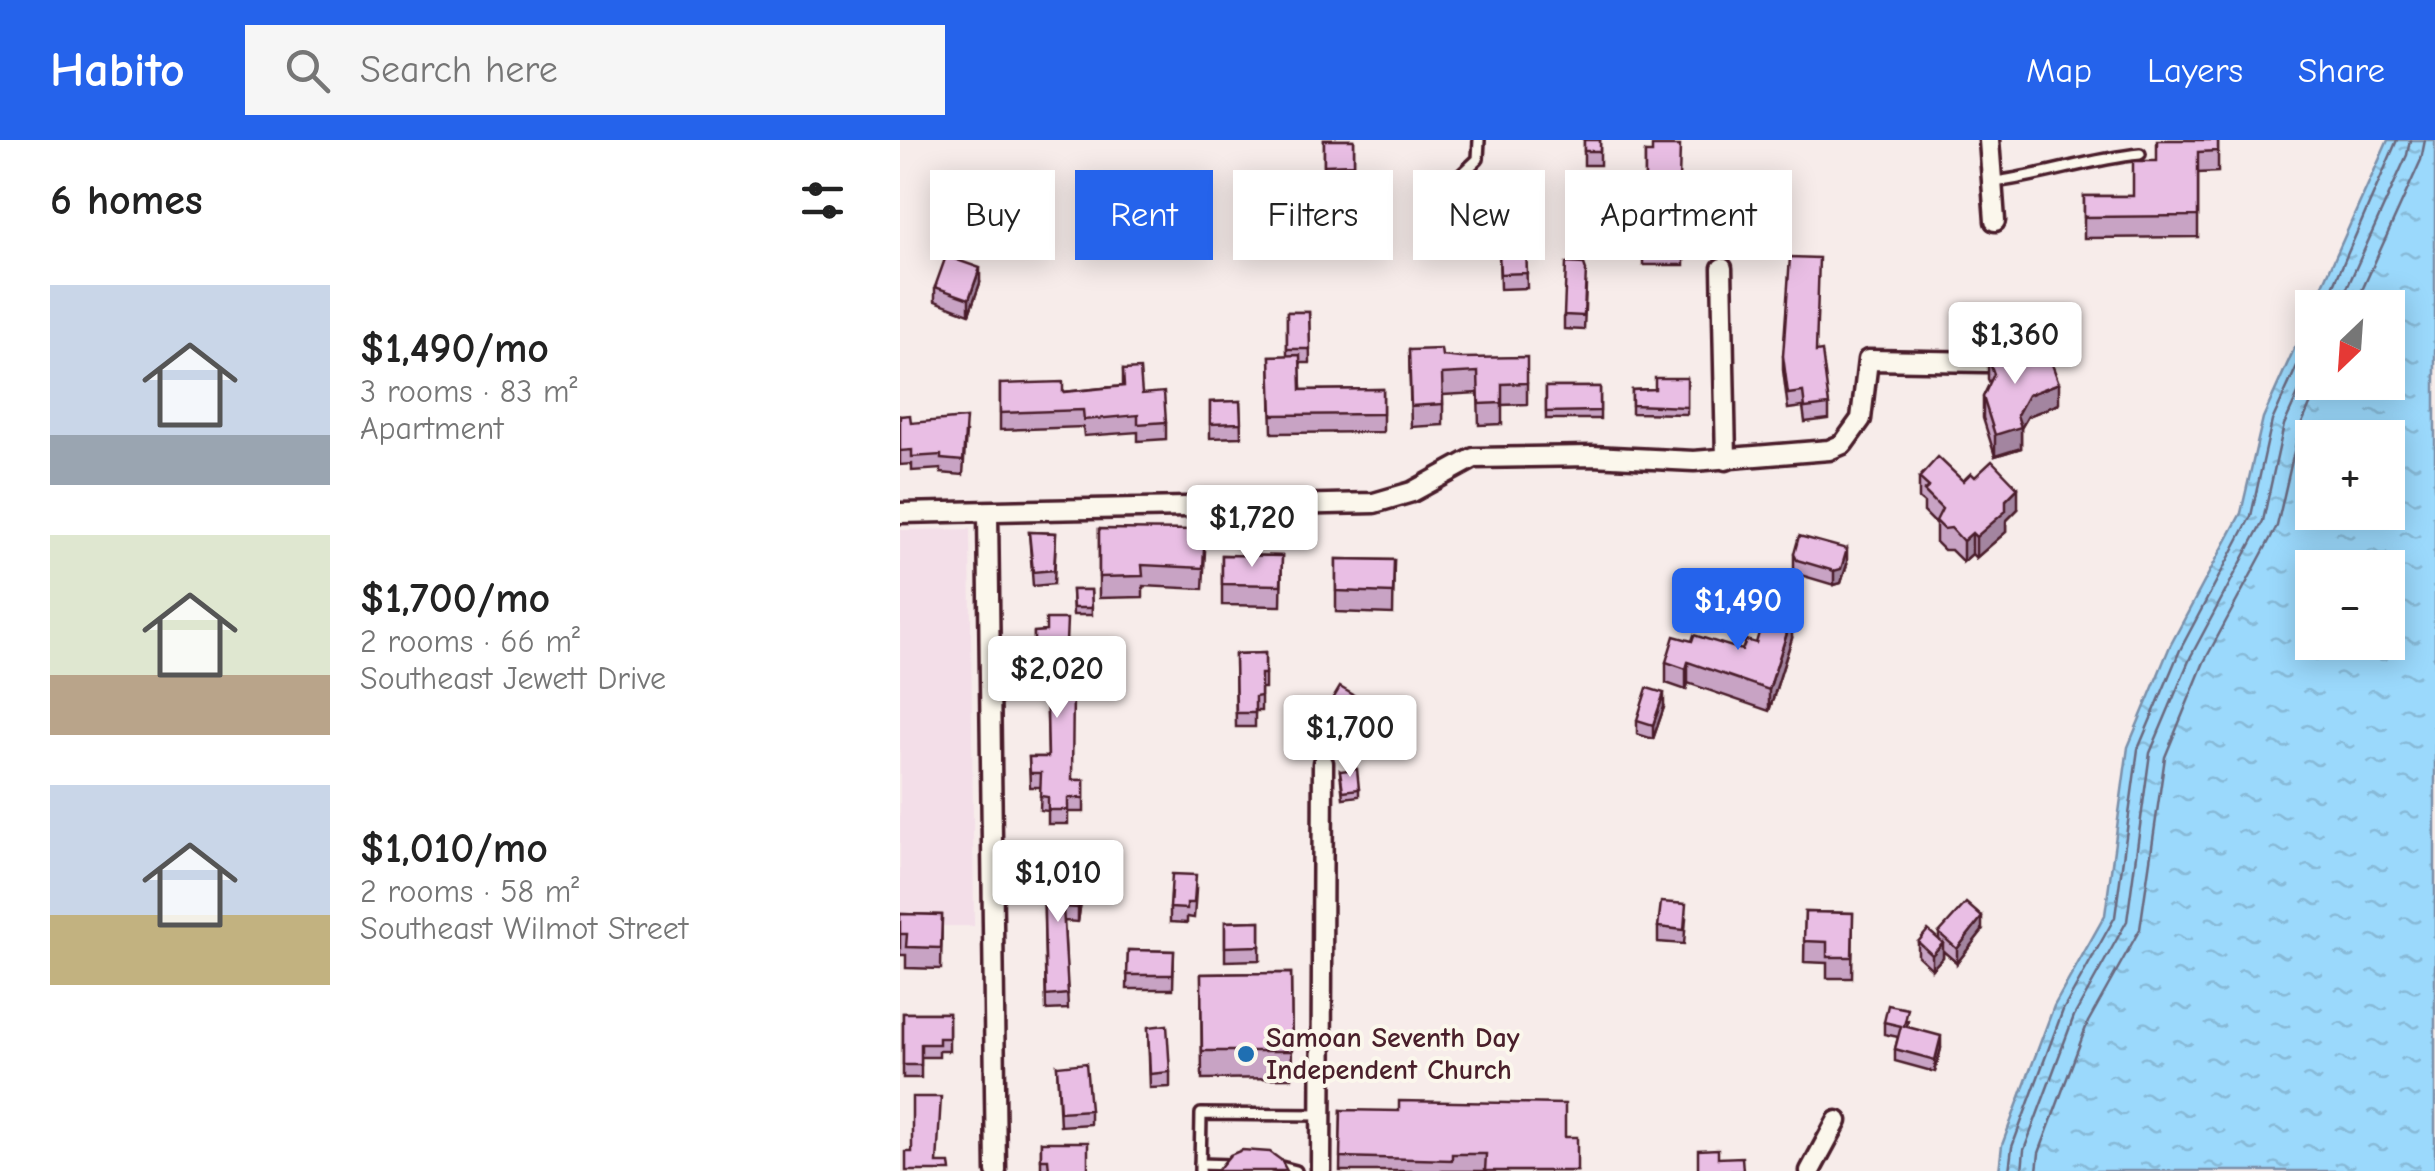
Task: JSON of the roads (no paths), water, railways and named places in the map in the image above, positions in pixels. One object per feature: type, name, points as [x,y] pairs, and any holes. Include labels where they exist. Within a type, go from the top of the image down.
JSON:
[{"type":"street","points":[[1989,140],[1995,221]]},
{"type":"street","points":[[1722,268],[1726,460]]},
{"type":"street","points":[[900,513],[1374,502],[1412,492],[1474,458],[1726,460],[1822,452],[1843,444],[1866,404],[1868,360],[1987,362]]},
{"type":"street","points":[[988,512],[996,1171]]},
{"type":"street","points":[[1321,1171],[1323,763]]},
{"type":"street","points":[[1810,1171],[1837,1120]]},
{"type":"lane","points":[[1466,170],[1478,159],[1480,140]]},
{"type":"lane","points":[[1990,183],[2045,176],[2089,159],[2140,154]]},
{"type":"lane","points":[[1296,1171],[1288,1166],[1200,1168],[1201,1114],[1321,1116]]},
{"type":"water","points":[[2388,140],[2435,140],[2435,1171],[1999,1171],[2002,1145],[2054,1006],[2105,915],[2128,747],[2170,646],[2241,513],[2263,418],[2295,347],[2295,400],[2405,400],[2405,290],[2321,290]]},
{"type":"place","name":"Samoan Seventh Day Independent Church","points":[[1246,1054]]}]
